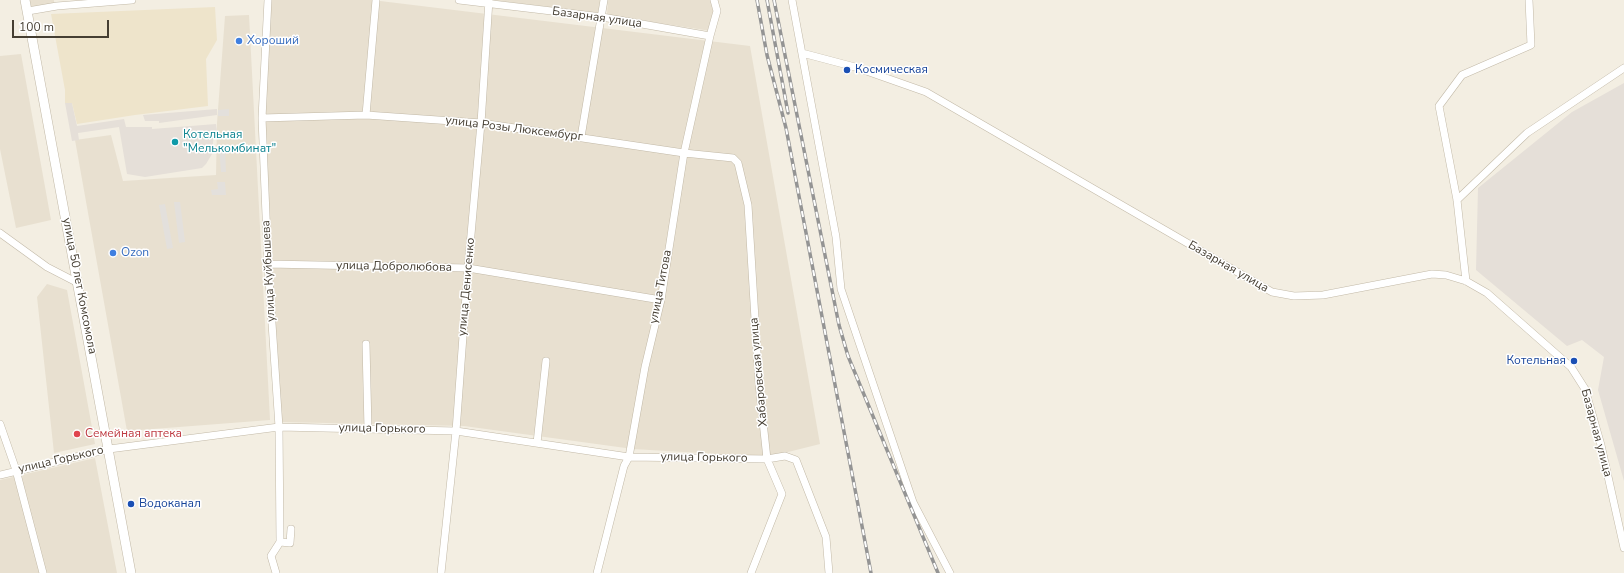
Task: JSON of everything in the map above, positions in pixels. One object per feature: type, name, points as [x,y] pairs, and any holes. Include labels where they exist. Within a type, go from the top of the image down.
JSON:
[{"type":"street","name":"улица 50 лет Комсомола","points":[[26,0],[131,573]]},
{"type":"street","points":[[28,11],[57,3],[132,0]]},
{"type":"street","name":"улица Куйбышева","points":[[268,0],[262,118],[268,264],[279,427],[280,542],[271,556],[276,573]]},
{"type":"street","points":[[366,115],[376,0]]},
{"type":"street","name":"Базарная улица","points":[[459,0],[489,2],[602,17],[710,36]]},
{"type":"street","points":[[581,138],[604,0]]},
{"type":"street","name":"улица Титова","points":[[598,573],[624,466],[629,457],[645,367],[660,300],[684,153],[717,11],[714,0]]},
{"type":"street","points":[[792,0],[802,53],[803,69],[836,237],[841,289],[913,502],[950,573]]},
{"type":"street","points":[[1466,281],[1456,200],[1439,106],[1462,75],[1531,45],[1529,0]]},
{"type":"street","name":"улица Денисенко","points":[[441,573],[456,431],[468,268],[481,123],[489,2]]},
{"type":"street","name":"Базарная улица","points":[[802,53],[855,67],[926,92],[1272,292],[1294,296],[1323,295],[1432,274],[1446,275],[1466,281],[1487,293],[1571,368],[1579,377],[1585,389],[1601,445],[1624,548]]},
{"type":"street","points":[[1456,200],[1526,133],[1624,68]]},
{"type":"street","name":"улица Розы Люксембург","points":[[262,118],[366,115],[481,123],[684,153],[732,158],[738,163]]},
{"type":"street","name":"Хабаровская улица","points":[[738,163],[748,205],[759,384],[767,459],[782,494],[751,573]]},
{"type":"street","points":[[0,233],[47,267],[78,283]]},
{"type":"street","name":"улица Добролюбова","points":[[268,264],[468,268],[660,300]]},
{"type":"street","points":[[366,344],[368,429]]},
{"type":"street","points":[[537,443],[546,360]]},
{"type":"street","points":[[0,424],[16,470],[43,573]]},
{"type":"street","name":"улица Горького","points":[[0,475],[109,449],[279,427],[456,431],[629,457],[767,459],[785,456],[796,460],[826,537],[829,573]]},
{"type":"street","name":"улица Куйбышева","points":[[280,542],[290,543],[291,529]]},
{"type":"shaded area","points":[[30,0],[54,0],[54,4],[31,8]]},
{"type":"shaded area","points":[[271,0],[372,0],[750,46],[820,444],[768,457],[633,449],[464,426],[281,422],[263,126]]},
{"type":"shaded area","points":[[493,0],[600,0],[598,13]]},
{"type":"shaded area","points":[[608,0],[711,0],[713,11],[711,31],[607,15]]},
{"type":"shaded area","points":[[215,7],[217,40],[206,59],[208,106],[77,124],[72,103],[65,103],[65,90],[51,14]]},
{"type":"shaded area","points":[[249,15],[270,420],[127,431],[75,140],[111,135],[123,181],[216,175],[217,123],[225,16]]},
{"type":"shaded area","points":[[21,54],[51,220],[16,228],[0,149],[0,56]]},
{"type":"shaded area","points":[[1624,83],[1624,481],[1598,390],[1604,357],[1582,340],[1567,346],[1476,270],[1478,188],[1572,112]]},
{"type":"shaded area","points":[[65,103],[72,103],[77,126],[124,119],[126,127],[152,127],[152,129],[216,124],[217,131],[214,132],[212,154],[202,168],[145,177],[127,174],[119,127],[78,133],[79,140],[72,141]]},
{"type":"shaded area","points":[[217,109],[217,115],[159,123],[159,121],[145,121],[143,115]]},
{"type":"shaded area","points":[[229,109],[229,116],[218,116],[218,110]]},
{"type":"shaded area","points":[[219,147],[225,147],[226,172],[221,172]]},
{"type":"shaded area","points":[[217,182],[225,182],[226,195],[212,195],[211,190],[218,189]]},
{"type":"shaded area","points":[[174,202],[180,202],[185,242],[179,243]]},
{"type":"shaded area","points":[[165,204],[173,248],[167,249],[159,205]]},
{"type":"shaded area","points":[[47,284],[67,290],[95,444],[54,453],[37,297]]},
{"type":"shaded area","points":[[95,458],[117,573],[0,573],[0,480]]},
{"type":"railway","points":[[757,0],[767,55],[786,128],[871,573]]},
{"type":"railway","points":[[767,0],[788,113]]},
{"type":"railway","points":[[774,0],[839,325],[848,356],[938,573]]},
{"type":"place","name":"Хороший","points":[[239,41]]},
{"type":"place","name":"Космическая","points":[[847,70]]},
{"type":"place","name":"Котельная \"Мелькомбинат\"","points":[[175,142]]},
{"type":"place","name":"Ozon","points":[[113,253]]},
{"type":"place","name":"Котельная","points":[[1574,361]]},
{"type":"place","name":"Семейная аптека","points":[[77,434]]},
{"type":"place","name":"Водоканал","points":[[131,504]]}]
